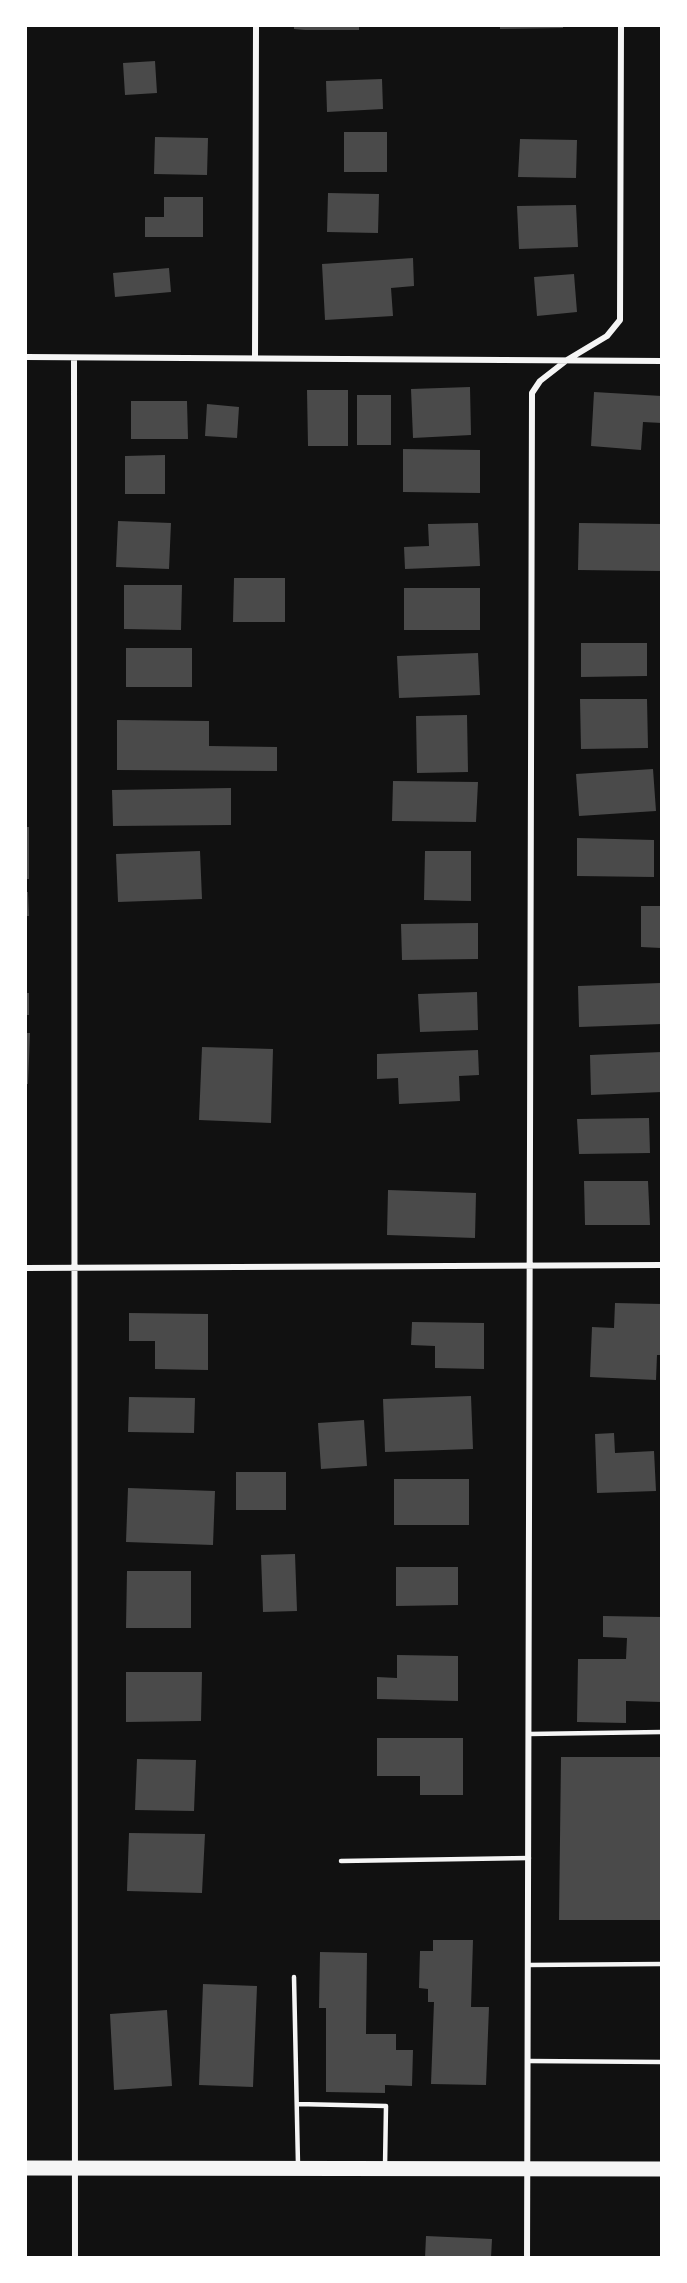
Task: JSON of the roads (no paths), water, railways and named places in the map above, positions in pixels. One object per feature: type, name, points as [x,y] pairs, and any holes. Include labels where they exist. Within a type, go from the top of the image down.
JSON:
[{"type":"main road","points":[[26,2168],[662,2169]]},
{"type":"street","points":[[255,357],[256,26]]},
{"type":"street","points":[[527,2258],[532,393],[540,381],[567,360],[607,336],[620,320],[621,26]]},
{"type":"street","points":[[26,357],[662,361]]},
{"type":"street","points":[[74,358],[75,2258]]},
{"type":"street","points":[[26,1268],[662,1265]]},
{"type":"lane","points":[[529,1734],[662,1732]]},
{"type":"lane","points":[[340,1861],[529,1858]]},
{"type":"lane","points":[[528,1965],[662,1964]]},
{"type":"lane","points":[[294,1977],[298,2168]]},
{"type":"lane","points":[[528,2061],[662,2062]]},
{"type":"lane","points":[[297,2104],[386,2106],[385,2168]]}]
